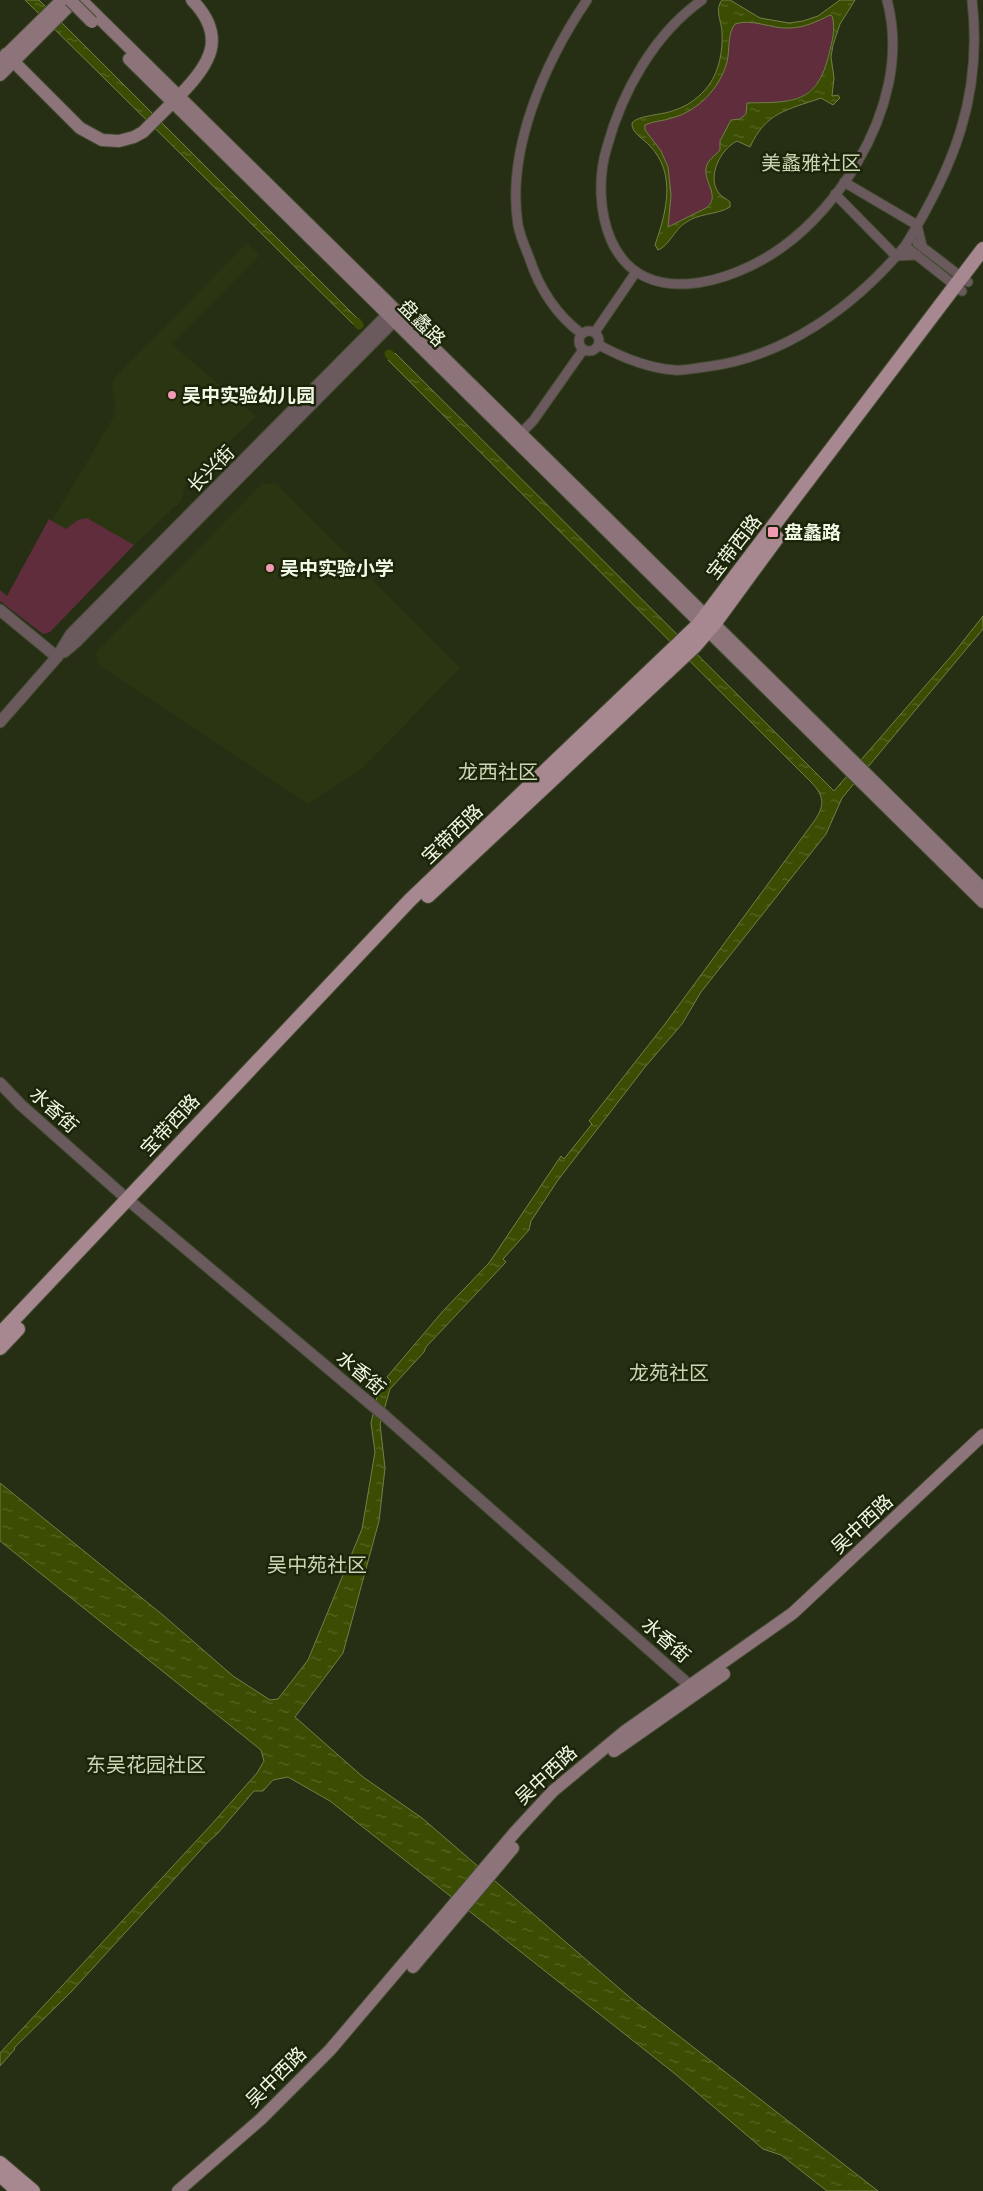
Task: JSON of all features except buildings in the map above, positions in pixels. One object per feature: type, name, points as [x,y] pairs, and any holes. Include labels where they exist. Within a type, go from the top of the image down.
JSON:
[{"type":"main road","points":[[70,0],[94,19]]},
{"type":"main road","points":[[0,75],[10,61],[58,8],[75,0]]},
{"type":"main road","points":[[81,0],[94,19]]},
{"type":"main road","points":[[10,61],[76,124],[95,137],[108,141],[125,140],[139,135],[149,126],[199,75],[208,60],[212,47],[208,23],[204,14],[192,0]]},
{"type":"main road","name":"盘蠡路","points":[[94,19],[851,767],[983,889]]},
{"type":"main road","points":[[0,85],[10,61]]},
{"type":"main road","name":"宝带西路","points":[[0,1334],[418,906],[707,624],[961,284],[983,248]]},
{"type":"main road","name":"宝带西路","points":[[961,284],[983,264]]},
{"type":"main road","name":"盘蠡路","points":[[864,779],[983,902]]},
{"type":"main road","name":"宝带西路","points":[[0,1348],[130,1202]]},
{"type":"main road","name":"吴中西路","points":[[192,2191],[266,2126],[309,2084],[354,2035],[490,1868],[533,1824],[576,1783],[629,1739],[800,1607],[983,1435]]},
{"type":"main road","name":"吴中西路","points":[[694,1689],[769,1642],[805,1613],[983,1446]]},
{"type":"main road","name":"吴中西路","points":[[178,2191],[261,2119],[310,2071],[458,1908]]},
{"type":"main road","points":[[0,2162],[34,2191]]},
{"type":"main road","points":[[0,2175],[18,2191]]},
{"type":"street","points":[[582,334],[553,306],[537,282],[518,226],[516,197],[520,147],[528,123],[567,30],[586,0]]},
{"type":"street","points":[[702,0],[667,33],[640,70],[618,112],[605,153],[601,191],[607,230],[614,248],[625,263],[641,276],[661,283],[684,285],[706,281],[757,262],[782,247],[803,229],[835,194],[857,164],[887,95],[894,50],[887,0]]},
{"type":"street","points":[[599,345],[624,359],[649,366],[676,370],[732,364],[762,354],[786,343],[824,319],[878,277],[905,246],[936,191],[959,143],[976,86],[978,36],[972,0]]},
{"type":"street","points":[[844,182],[917,225]]},
{"type":"street","points":[[835,194],[896,256]]},
{"type":"street","points":[[917,225],[920,251]]},
{"type":"street","points":[[910,237],[920,251],[961,284]]},
{"type":"street","points":[[905,246],[920,251]]},
{"type":"street","points":[[896,256],[920,251]]},
{"type":"street","points":[[595,332],[636,272]]},
{"type":"street","name":"长兴街","points":[[0,722],[57,657],[71,634],[394,315]]},
{"type":"street","points":[[588,330],[595,332],[600,339],[599,345],[594,350],[583,350],[579,340],[582,334],[588,330]]},
{"type":"street","points":[[517,437],[532,421],[583,350]]},
{"type":"street","points":[[0,610],[57,657]]},
{"type":"street","name":"水香街","points":[[0,1083],[21,1105],[130,1202],[385,1416],[694,1689]]},
{"type":"shaded area","points":[[830,15],[833,19],[831,43],[823,72],[816,84],[799,98],[788,101],[747,103],[747,110],[744,116],[731,120],[720,140],[720,150],[708,165],[707,176],[712,193],[710,203],[706,208],[668,227],[671,199],[668,167],[663,155],[645,130],[645,124],[684,114],[709,94],[723,73],[731,31],[735,24],[748,22],[782,28],[795,28],[811,24]]},
{"type":"shaded area","name":"吴中实验幼儿园","points":[[247,243],[260,255],[172,344],[256,416],[185,485],[182,500],[134,545],[87,518],[78,520],[66,529],[52,520],[113,418],[115,405],[112,384],[115,377]]},
{"type":"shaded area","name":"吴中实验小学","points":[[263,483],[277,484],[460,668],[363,768],[308,804],[99,665],[96,652]]},
{"type":"shaded area","points":[[87,518],[134,545],[50,632],[43,634],[0,601],[0,590],[7,596],[49,519],[66,529],[78,520]]},
{"type":"water","points":[[25,0],[39,0],[359,320],[354,325]]},
{"type":"water","points":[[722,0],[730,0],[760,18],[789,23],[818,16],[840,0],[855,0],[840,24],[831,57],[834,78],[832,96],[838,95],[840,98],[833,105],[821,98],[788,110],[771,119],[763,126],[750,147],[737,141],[731,145],[717,163],[714,178],[718,192],[730,202],[730,207],[690,220],[681,226],[665,245],[658,250],[655,245],[663,220],[667,194],[664,169],[650,146],[636,133],[632,123],[640,118],[670,112],[685,106],[698,97],[709,85],[718,67],[722,47],[722,33],[718,12]],"holes":[[[830,15],[832,16],[834,30],[831,45],[824,71],[817,83],[810,92],[790,101],[747,103],[746,114],[740,119],[731,120],[720,141],[720,150],[707,165],[706,174],[712,194],[710,204],[706,208],[668,227],[671,195],[668,167],[661,151],[645,130],[645,125],[682,115],[707,97],[724,72],[731,32],[735,24],[748,22],[782,28],[795,28],[811,24]]]},
{"type":"water","points":[[395,353],[834,791],[953,654],[983,616],[983,629],[842,798],[826,834],[701,992],[682,1024],[645,1067],[558,1180],[531,1221],[529,1230],[503,1259],[506,1262],[426,1347],[424,1352],[390,1389],[380,1424],[385,1468],[379,1521],[343,1653],[295,1717],[363,1777],[422,1818],[634,2001],[878,2191],[827,2191],[781,2155],[763,2149],[674,2073],[330,1801],[288,1777],[273,1780],[263,1791],[254,1791],[218,1833],[71,1992],[14,2048],[0,2066],[0,2053],[211,1825],[257,1773],[264,1761],[261,1750],[0,1541],[0,1483],[164,1616],[233,1676],[270,1700],[278,1699],[308,1660],[362,1529],[375,1452],[371,1423],[377,1397],[391,1381],[387,1377],[443,1311],[489,1263],[561,1156],[564,1159],[592,1124],[589,1121],[665,1024],[815,820],[822,805],[821,796],[812,783],[388,360]]},
{"type":"place","name":"吴中实验幼儿园","points":[[172,395]]},
{"type":"place","name":"盘蠡路","points":[[773,532]]},
{"type":"place","name":"吴中实验小学","points":[[270,568]]},
{"type":"district","name":"美蠡雅社区","points":[[811,163]]},
{"type":"district","name":"龙西社区","points":[[498,772]]},
{"type":"district","name":"龙苑社区","points":[[669,1373]]},
{"type":"district","name":"吴中苑社区","points":[[317,1565]]},
{"type":"district","name":"东吴花园社区","points":[[146,1765]]}]
